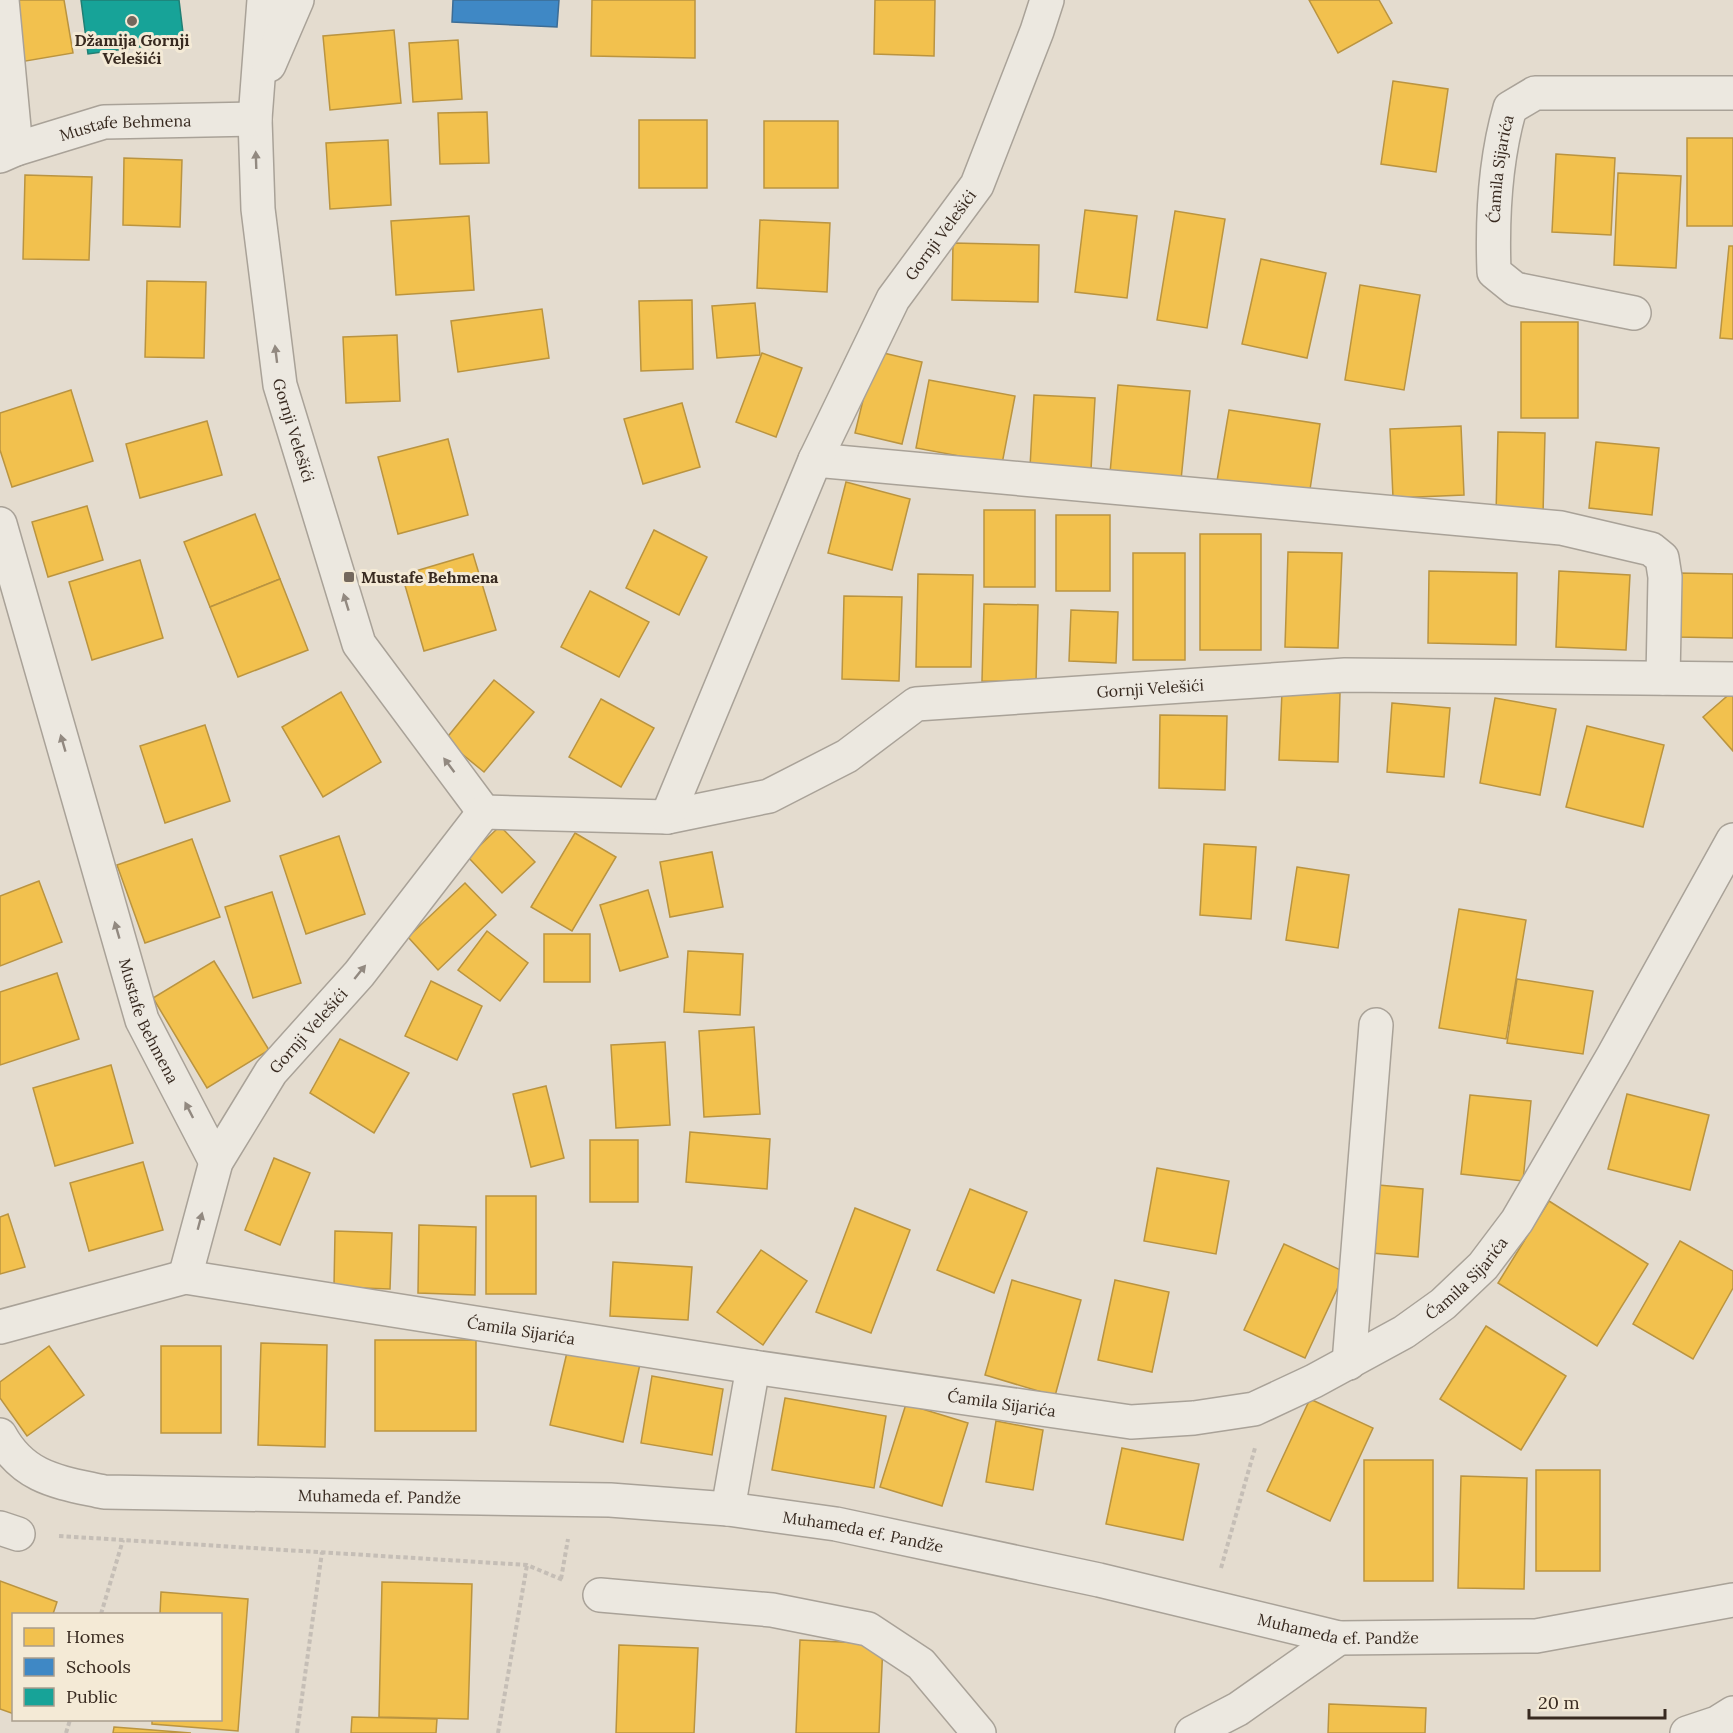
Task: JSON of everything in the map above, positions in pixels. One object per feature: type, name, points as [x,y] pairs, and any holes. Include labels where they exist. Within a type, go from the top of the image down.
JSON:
[{"type":"street","points":[[2,0],[8,152]]},
{"type":"street","name":"Gornji Velešići","points":[[264,0],[257,104],[258,209],[280,385],[358,644],[484,812]]},
{"type":"street","points":[[257,104],[297,0]]},
{"type":"street","name":"Gornji Velešići","points":[[667,817],[815,460],[892,299],[977,184],[1037,32],[1047,0]]},
{"type":"street","name":"Ćamila Sijarića","points":[[1634,313],[1515,289],[1494,272],[1492,237],[1502,137],[1510,108],[1535,93],[1733,93]]},
{"type":"street","name":"Mustafe Behmena","points":[[8,152],[105,122],[257,104]]},
{"type":"street","points":[[815,460],[1561,528],[1651,549],[1662,558],[1665,577],[1663,678]]},
{"type":"street","name":"Mustafe Behmena","points":[[0,524],[142,1020],[216,1162]]},
{"type":"street","name":"Gornji Velešići","points":[[484,812],[667,817],[769,796],[847,756],[916,704],[1345,675],[1733,679]]},
{"type":"street","name":"Gornji Velešići","points":[[185,1277],[216,1162],[271,1072],[359,974],[484,812]]},
{"type":"street","name":"Ćamila Sijarića","points":[[0,1328],[185,1277],[753,1367],[1131,1422],[1194,1418],[1254,1409],[1349,1363],[1404,1332],[1443,1304],[1483,1266],[1510,1230],[1613,1056],[1733,840]]},
{"type":"street","points":[[1349,1363],[1376,1025]]},
{"type":"street","points":[[728,1509],[753,1367]]},
{"type":"street","name":"Muhameda ef. Pandže","points":[[0,1435],[24,1466],[32,1471],[48,1479],[104,1492],[610,1500],[728,1509],[836,1524],[1099,1580],[1339,1638],[1536,1636],[1733,1600]]},
{"type":"street","points":[[600,1595],[772,1610],[868,1629],[921,1664],[979,1733]]},
{"type":"street","points":[[1192,1733],[1238,1709],[1339,1638]]},
{"type":"street","points":[[1687,1733],[1717,1723],[1733,1713]]},
{"type":"path","points":[[1210,1607],[1269,1402]]},
{"type":"path","points":[[9,1531],[527,1564],[600,1595]]},
{"type":"path","points":[[101,1613],[123,1540]]},
{"type":"path","points":[[297,1733],[322,1552]]},
{"type":"path","points":[[498,1733],[527,1564]]},
{"type":"building: Homes","points":[[11,0],[64,0],[73,53],[20,62]]},
{"type":"building: Homes","points":[[592,0],[695,0],[695,58],[591,56]]},
{"type":"building: Homes","points":[[875,0],[935,0],[934,56],[874,54]]},
{"type":"building: Homes","points":[[1309,0],[1379,0],[1392,23],[1338,53]]},
{"type":"building: Homes","points":[[394,30],[401,103],[330,110],[323,36]]},
{"type":"building: Homes","points":[[458,40],[462,99],[413,102],[409,43]]},
{"type":"building: Homes","points":[[1393,81],[1448,89],[1436,172],[1381,164]]},
{"type":"building: Homes","points":[[487,112],[489,163],[440,164],[438,113]]},
{"type":"building: Homes","points":[[639,120],[707,120],[707,188],[639,188]]},
{"type":"building: Homes","points":[[764,121],[838,121],[838,188],[764,188]]},
{"type":"building: Homes","points":[[1687,138],[1733,138],[1733,226],[1687,226]]},
{"type":"building: Homes","points":[[388,140],[391,205],[330,209],[326,143]]},
{"type":"building: Homes","points":[[1556,154],[1615,158],[1611,235],[1552,232]]},
{"type":"building: Homes","points":[[124,158],[182,160],[180,227],[123,225]]},
{"type":"building: Homes","points":[[1618,173],[1681,176],[1676,268],[1614,265]]},
{"type":"building: Homes","points":[[25,175],[92,177],[89,260],[23,259]]},
{"type":"building: Homes","points":[[1085,210],[1137,216],[1127,298],[1075,292]]},
{"type":"building: Homes","points":[[1175,211],[1225,219],[1207,328],[1157,320]]},
{"type":"building: Homes","points":[[469,216],[474,290],[396,295],[391,221]]},
{"type":"building: Homes","points":[[760,220],[830,223],[827,292],[757,288]]},
{"type":"building: Homes","points":[[953,243],[1039,245],[1038,302],[952,300]]},
{"type":"building: Homes","points":[[1729,246],[1733,246],[1733,339],[1720,338]]},
{"type":"building: Homes","points":[[1261,259],[1326,273],[1307,358],[1242,344]]},
{"type":"building: Homes","points":[[147,281],[206,282],[204,358],[145,357]]},
{"type":"building: Homes","points":[[1360,285],[1420,295],[1404,390],[1345,380]]},
{"type":"building: Homes","points":[[692,300],[693,369],[641,371],[639,301]]},
{"type":"building: Homes","points":[[755,303],[760,355],[717,358],[712,306]]},
{"type":"building: Homes","points":[[542,309],[549,358],[458,372],[451,321]]},
{"type":"building: Homes","points":[[1521,322],[1578,322],[1578,418],[1521,418]]},
{"type":"building: Homes","points":[[397,335],[400,401],[346,403],[343,337]]},
{"type":"building: Homes","points":[[875,351],[922,362],[902,444],[855,433]]},
{"type":"building: Homes","points":[[762,353],[802,368],[776,437],[736,422]]},
{"type":"building: Homes","points":[[929,380],[1015,396],[1002,464],[916,448]]},
{"type":"building: Homes","points":[[1118,385],[1190,391],[1181,480],[1110,473]]},
{"type":"building: Homes","points":[[71,390],[93,461],[12,487],[0,450],[0,413]]},
{"type":"building: Homes","points":[[1034,395],[1095,398],[1091,470],[1030,467]]},
{"type":"building: Homes","points":[[682,403],[700,467],[643,484],[624,419]]},
{"type":"building: Homes","points":[[1229,410],[1320,424],[1309,496],[1217,481]]},
{"type":"building: Homes","points":[[207,421],[222,475],[140,498],[126,444]]},
{"type":"building: Homes","points":[[1461,426],[1464,495],[1393,498],[1390,429]]},
{"type":"building: Homes","points":[[1498,432],[1545,433],[1543,515],[1496,514]]},
{"type":"building: Homes","points":[[448,439],[468,515],[398,534],[378,457]]},
{"type":"building: Homes","points":[[1596,442],[1659,448],[1652,515],[1589,508]]},
{"type":"building: Homes","points":[[846,482],[910,499],[892,570],[828,553]]},
{"type":"building: Homes","points":[[87,506],[103,560],[48,577],[32,522]]},
{"type":"building: Homes","points":[[984,510],[1035,510],[1035,587],[984,587]]},
{"type":"building: Homes","points":[[255,514],[280,579],[210,607],[184,542]]},
{"type":"building: Homes","points":[[1056,515],[1110,515],[1110,591],[1056,591]]},
{"type":"building: Homes","points":[[654,530],[707,557],[679,615],[626,588]]},
{"type":"building: Homes","points":[[1200,534],[1261,534],[1261,650],[1200,650]]},
{"type":"building: Homes","points":[[1288,552],[1342,553],[1338,648],[1285,647]]},
{"type":"building: Homes","points":[[1133,553],[1185,553],[1185,660],[1133,660]]},
{"type":"building: Homes","points":[[473,554],[496,630],[424,651],[402,575]]},
{"type":"building: Homes","points":[[140,560],[163,638],[92,660],[69,582]]},
{"type":"building: Homes","points":[[1429,571],[1517,573],[1516,645],[1428,643]]},
{"type":"building: Homes","points":[[1559,571],[1630,575],[1626,650],[1556,647]]},
{"type":"building: Homes","points":[[1677,573],[1733,574],[1733,638],[1676,637]]},
{"type":"building: Homes","points":[[918,574],[973,575],[971,667],[916,667]]},
{"type":"building: Homes","points":[[280,579],[308,650],[238,677],[210,607]]},
{"type":"building: Homes","points":[[590,591],[649,622],[619,677],[561,647]]},
{"type":"building: Homes","points":[[844,596],[902,597],[899,681],[842,679]]},
{"type":"building: Homes","points":[[984,604],[1038,605],[1036,682],[982,681]]},
{"type":"building: Homes","points":[[1071,610],[1118,612],[1116,663],[1069,661]]},
{"type":"building: Homes","points":[[494,680],[534,712],[484,772],[445,740]]},
{"type":"building: Homes","points":[[1733,691],[1733,751],[1703,717]]},
{"type":"building: Homes","points":[[341,692],[381,762],[323,797],[282,727]]},
{"type":"building: Homes","points":[[1282,692],[1340,693],[1338,762],[1279,760]]},
{"type":"building: Homes","points":[[1495,698],[1556,709],[1540,795],[1480,783]]},
{"type":"building: Homes","points":[[601,699],[654,728],[621,787],[569,757]]},
{"type":"building: Homes","points":[[1392,703],[1450,708],[1444,777],[1387,772]]},
{"type":"building: Homes","points":[[1160,715],[1227,716],[1225,790],[1159,788]]},
{"type":"building: Homes","points":[[205,725],[230,801],[165,823],[140,746]]},
{"type":"building: Homes","points":[[1587,726],[1664,745],[1643,827],[1566,807]]},
{"type":"building: Homes","points":[[500,826],[535,862],[502,893],[468,857]]},
{"type":"building: Homes","points":[[575,833],[616,857],[572,931],[531,907]]},
{"type":"building: Homes","points":[[339,836],[365,914],[306,934],[280,856]]},
{"type":"building: Homes","points":[[192,839],[220,917],[145,943],[117,865]]},
{"type":"building: Homes","points":[[1204,844],[1256,847],[1251,919],[1200,915]]},
{"type":"building: Homes","points":[[712,852],[723,907],[670,917],[660,862]]},
{"type":"building: Homes","points":[[1297,867],[1349,875],[1338,948],[1286,940]]},
{"type":"building: Homes","points":[[39,881],[62,942],[0,966],[0,896]]},
{"type":"building: Homes","points":[[465,883],[496,915],[438,970],[408,937]]},
{"type":"building: Homes","points":[[648,890],[668,957],[620,971],[600,905]]},
{"type":"building: Homes","points":[[272,892],[301,983],[253,998],[225,907]]},
{"type":"building: Homes","points":[[1459,909],[1526,920],[1506,1039],[1439,1028]]},
{"type":"building: Homes","points":[[487,931],[528,963],[500,1001],[458,970]]},
{"type":"building: Homes","points":[[544,934],[590,934],[590,982],[544,982]]},
{"type":"building: Homes","points":[[688,951],[743,954],[740,1015],[684,1012]]},
{"type":"building: Homes","points":[[214,961],[269,1050],[207,1088],[153,998]]},
{"type":"building: Homes","points":[[57,973],[79,1039],[0,1065],[0,992]]},
{"type":"building: Homes","points":[[1517,979],[1593,991],[1583,1054],[1507,1043]]},
{"type":"building: Homes","points":[[431,981],[482,1006],[457,1060],[405,1036]]},
{"type":"building: Homes","points":[[754,1027],[760,1114],[704,1117],[699,1031]]},
{"type":"building: Homes","points":[[340,1039],[409,1073],[374,1133],[310,1093]]},
{"type":"building: Homes","points":[[665,1042],[670,1125],[616,1128],[611,1045]]},
{"type":"building: Homes","points":[[111,1065],[133,1143],[55,1166],[33,1088]]},
{"type":"building: Homes","points":[[546,1086],[564,1158],[531,1167],[513,1094]]},
{"type":"building: Homes","points":[[1627,1094],[1709,1115],[1690,1190],[1608,1169]]},
{"type":"building: Homes","points":[[1470,1095],[1531,1101],[1523,1181],[1461,1174]]},
{"type":"building: Homes","points":[[690,1132],[770,1139],[767,1189],[686,1182]]},
{"type":"building: Homes","points":[[590,1140],[638,1140],[638,1202],[590,1202]]},
{"type":"building: Homes","points":[[274,1158],[310,1173],[280,1245],[245,1230]]},
{"type":"building: Homes","points":[[143,1162],[163,1230],[89,1251],[70,1183]]},
{"type":"building: Homes","points":[[1157,1168],[1229,1181],[1216,1254],[1144,1241]]},
{"type":"building: Homes","points":[[1367,1184],[1423,1189],[1418,1257],[1360,1252]]},
{"type":"building: Homes","points":[[970,1189],[1027,1212],[994,1293],[937,1270]]},
{"type":"building: Homes","points":[[486,1196],[536,1196],[536,1294],[486,1294]]},
{"type":"building: Homes","points":[[1549,1201],[1648,1264],[1597,1346],[1498,1283]]},
{"type":"building: Homes","points":[[855,1208],[910,1230],[871,1333],[816,1312]]},
{"type":"building: Homes","points":[[8,1214],[25,1267],[0,1274],[0,1217]]},
{"type":"building: Homes","points":[[419,1225],[476,1227],[475,1295],[418,1293]]},
{"type":"building: Homes","points":[[335,1231],[392,1233],[390,1289],[334,1287]]},
{"type":"building: Homes","points":[[1680,1241],[1733,1271],[1733,1288],[1693,1359],[1633,1324]]},
{"type":"building: Homes","points":[[1284,1244],[1345,1272],[1305,1358],[1244,1330]]},
{"type":"building: Homes","points":[[761,1250],[807,1281],[763,1345],[717,1312]]},
{"type":"building: Homes","points":[[613,1262],[692,1267],[688,1320],[610,1316]]},
{"type":"building: Homes","points":[[1012,1280],[1081,1300],[1055,1396],[985,1375]]},
{"type":"building: Homes","points":[[1115,1280],[1169,1292],[1152,1372],[1098,1360]]},
{"type":"building: Homes","points":[[1486,1326],[1566,1376],[1521,1450],[1440,1399]]},
{"type":"building: Homes","points":[[375,1340],[476,1340],[476,1431],[375,1431]]},
{"type":"building: Homes","points":[[261,1343],[327,1345],[325,1447],[258,1445]]},
{"type":"building: Homes","points":[[49,1346],[84,1395],[27,1436],[0,1398],[0,1382]]},
{"type":"building: Homes","points":[[161,1346],[221,1346],[221,1433],[161,1433]]},
{"type":"building: Homes","points":[[568,1348],[640,1364],[623,1442],[550,1425]]},
{"type":"building: Homes","points":[[652,1376],[723,1389],[712,1455],[641,1443]]},
{"type":"building: Homes","points":[[785,1398],[886,1416],[874,1488],[772,1470]]},
{"type":"building: Homes","points":[[1310,1399],[1373,1428],[1330,1521],[1267,1491]]},
{"type":"building: Homes","points":[[906,1404],[968,1423],[942,1506],[880,1487]]},
{"type":"building: Homes","points":[[996,1421],[1043,1430],[1033,1490],[986,1482]]},
{"type":"building: Homes","points":[[1122,1448],[1199,1464],[1183,1540],[1106,1524]]},
{"type":"building: Homes","points":[[1364,1460],[1433,1460],[1433,1581],[1364,1581]]},
{"type":"building: Homes","points":[[1536,1470],[1600,1470],[1600,1571],[1536,1571]]},
{"type":"building: Homes","points":[[1461,1476],[1527,1478],[1524,1589],[1458,1588]]},
{"type":"building: Homes","points":[[0,1581],[57,1602],[53,1613],[12,1613],[12,1713],[0,1709]]},
{"type":"building: Homes","points":[[382,1582],[472,1584],[468,1719],[379,1717]]},
{"type":"building: Homes","points":[[161,1592],[248,1599],[238,1731],[152,1724],[152,1721],[222,1721],[222,1613],[160,1613]]},
{"type":"building: Homes","points":[[800,1640],[883,1644],[879,1733],[796,1733]]},
{"type":"building: Homes","points":[[619,1645],[698,1648],[694,1733],[616,1733]]},
{"type":"building: Homes","points":[[1329,1704],[1426,1708],[1425,1733],[1328,1733]]},
{"type":"building: Homes","points":[[352,1717],[437,1719],[436,1733],[351,1733]]},
{"type":"building: Homes","points":[[114,1727],[191,1733],[113,1733]]},
{"type":"building: Schools","points":[[453,0],[559,0],[557,27],[452,22]]},
{"type":"building: Public","name":"Džamija Gornji Velešići","points":[[81,0],[179,0],[184,41],[88,54]]},
{"type":"place","name":"Džamija Gornji Velešići","points":[[132,21]]},
{"type":"place","name":"Mustafe Behmena","points":[[349,577]]}]
